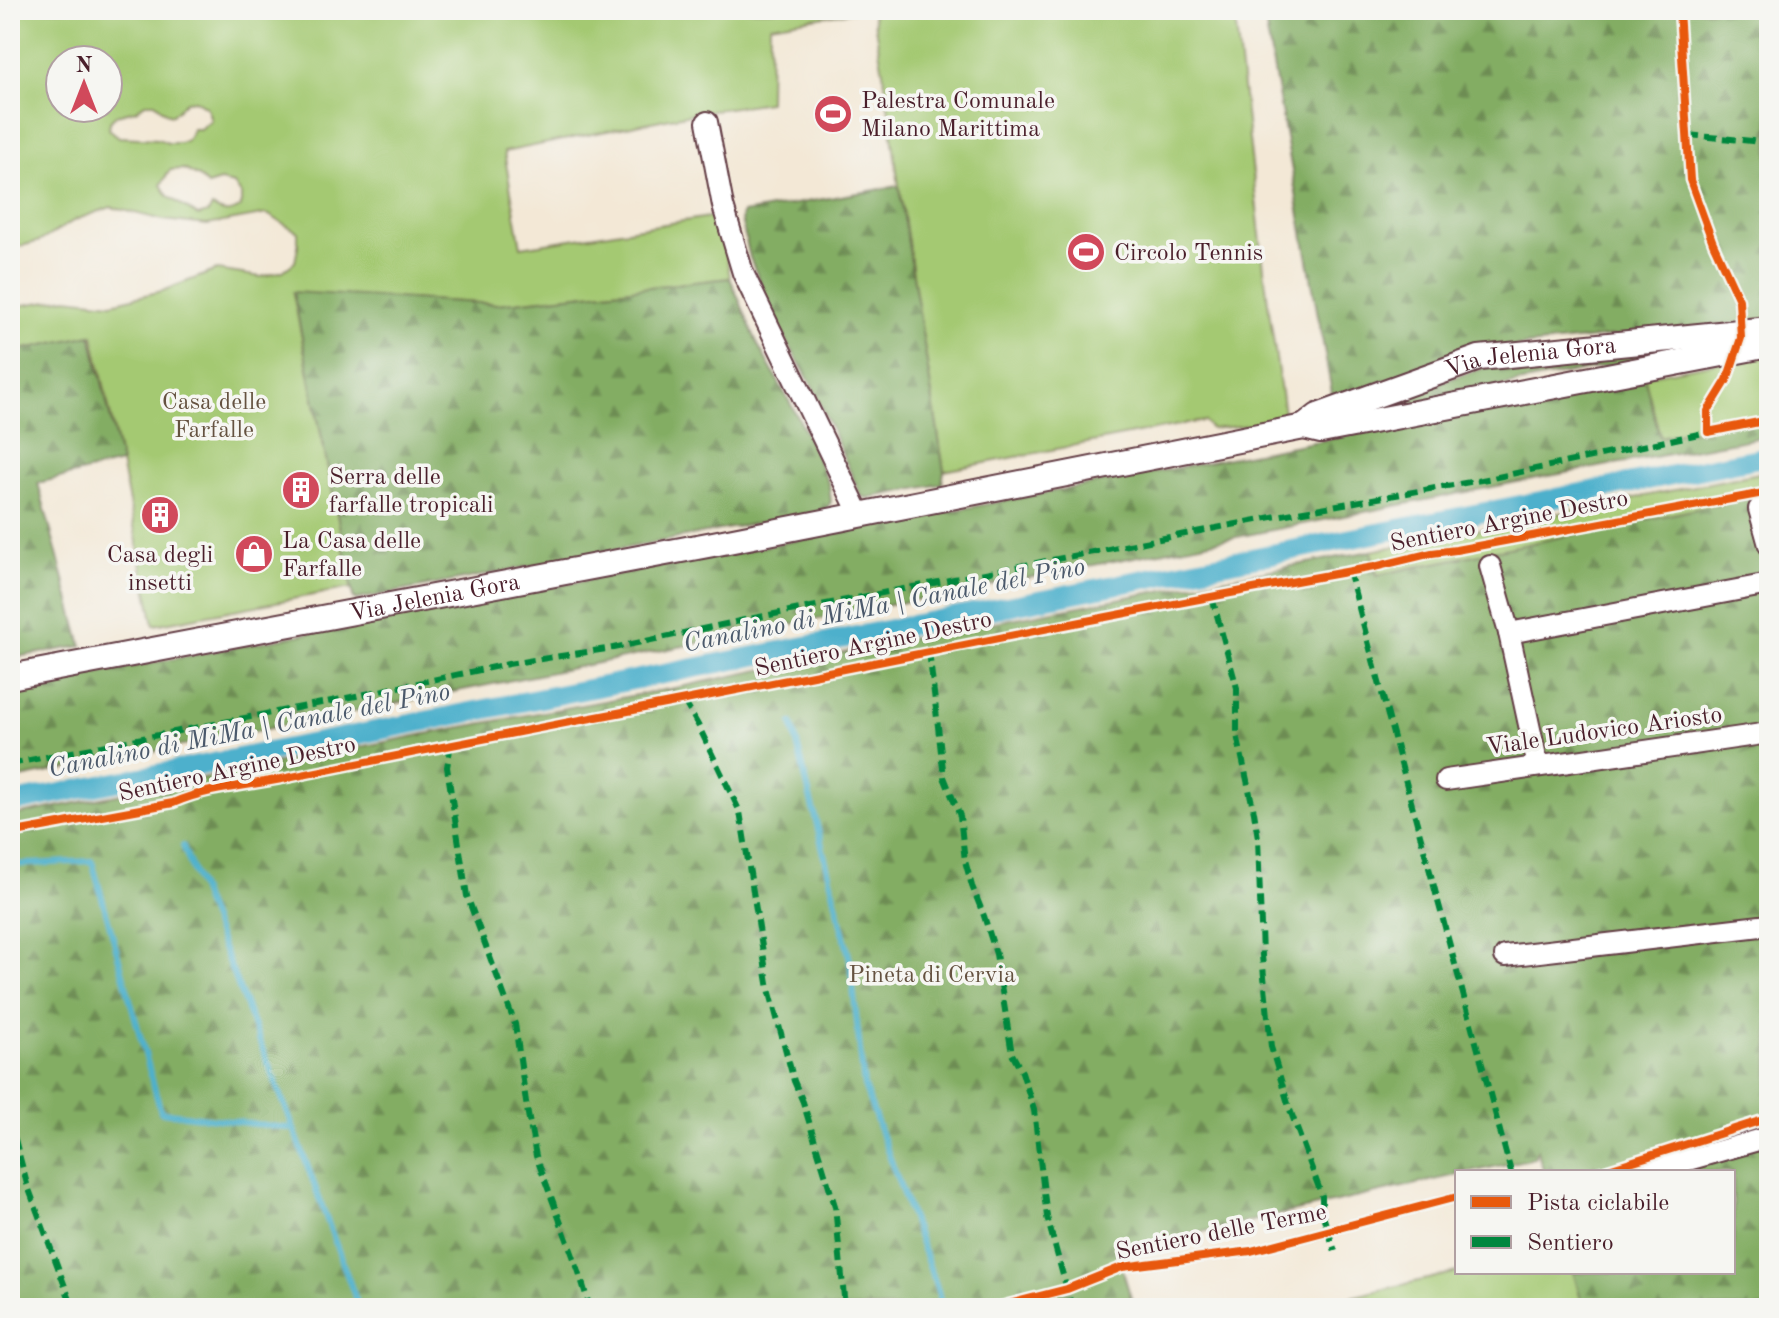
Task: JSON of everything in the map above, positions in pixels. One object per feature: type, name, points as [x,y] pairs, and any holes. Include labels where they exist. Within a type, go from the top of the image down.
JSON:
[{"type":"street","points":[[707,122],[723,206],[743,273],[860,515]]},
{"type":"street","name":"Via Jelenia Gora","points":[[1304,427],[1318,416],[1479,358],[1769,329]]},
{"type":"street","name":"Via Jelenia Gora","points":[[10,677],[1304,427],[1321,431],[1769,345]]},
{"type":"street","points":[[1759,509],[1769,545]]},
{"type":"street","points":[[1490,566],[1509,633],[1538,766]]},
{"type":"street","points":[[1509,633],[1769,584]]},
{"type":"street","name":"Viale Ludovico Ariosto","points":[[1446,780],[1769,733]]},
{"type":"street","points":[[1505,956],[1769,925]]},
{"type":"street","points":[[1653,1170],[1769,1137]]},
{"type":"green space","name":"Casa delle Farfalle","points":[[10,10],[863,10],[770,25],[769,102],[695,113],[504,152],[521,247],[715,216],[721,217],[730,278],[497,304],[293,293],[354,600],[351,588],[154,625],[93,335],[10,352],[10,307],[67,298],[112,303],[162,291],[217,270],[261,277],[283,271],[295,262],[298,232],[267,214],[207,225],[163,220],[111,207],[75,220],[40,241],[10,249]],"holes":[[[184,169],[207,185],[220,181],[234,184],[241,194],[241,207],[226,212],[212,207],[208,213],[198,216],[168,196],[161,185],[170,170]]]},
{"type":"green space","name":"Circolo Tennis","points":[[872,10],[1234,10],[1284,413],[1269,423],[1211,429],[1205,421],[1184,424],[944,471]]},
{"type":"green space","points":[[1263,10],[1769,10],[1769,320],[1472,351],[1333,399]]},
{"type":"green space","points":[[899,186],[944,471],[942,484],[867,498],[861,496],[814,389],[780,329],[750,258],[741,219],[742,213]]},
{"type":"green space","points":[[730,278],[758,345],[800,421],[829,485],[831,502],[825,510],[354,600],[293,292],[497,304]]},
{"type":"green space","points":[[91,335],[121,463],[38,483],[82,646],[10,658],[10,352]]},
{"type":"green space","points":[[1769,335],[1324,420],[1490,366]]},
{"type":"green space","points":[[1769,353],[1769,415],[1660,437],[1644,376]]},
{"type":"green space","points":[[1644,376],[1660,437],[1769,415],[1769,436],[1538,478],[10,780],[10,690],[1403,425]]},
{"type":"green space","points":[[1769,471],[1769,497],[1377,575],[1371,551]]},
{"type":"green space","name":"Pineta di Cervia","points":[[1769,494],[1769,1308],[1584,1308],[1574,1274],[1735,1274],[1735,1170],[1543,1170],[1537,1150],[1534,1158],[1480,1170],[1455,1170],[1455,1175],[1117,1251],[1134,1308],[10,1308],[10,816],[680,687],[926,635],[1371,551],[1377,575]]},
{"type":"green space","points":[[1455,1272],[1595,1274],[1602,1308],[1304,1308]]},
{"type":"waterway","name":"Canalino di MiMa | Canale del Pino","points":[[10,803],[1769,456]]},
{"type":"waterway","points":[[792,723],[850,960],[864,1086],[942,1308]]},
{"type":"waterway","points":[[183,846],[294,1129],[359,1308]]},
{"type":"waterway","points":[[10,865],[92,861],[161,1112],[294,1129]]},
{"type":"marked path","points":[[1688,135],[1769,145]]},
{"type":"marked path","points":[[10,764],[508,664],[613,648],[1298,512],[1493,478],[1708,432]]},
{"type":"marked path","points":[[1349,571],[1510,1170]]},
{"type":"marked path","points":[[1212,597],[1237,688],[1237,735],[1258,838],[1262,956],[1271,1047],[1289,1107],[1322,1196],[1322,1213],[1335,1251]]},
{"type":"marked path","points":[[929,651],[944,777],[960,816],[965,861],[996,954],[1012,1054],[1022,1072],[1034,1110],[1047,1217],[1072,1308]]},
{"type":"marked path","points":[[684,701],[740,812],[769,989],[794,1081],[835,1206],[847,1308]]},
{"type":"marked path","points":[[451,744],[447,767],[467,896],[515,1024],[536,1156],[590,1308]]},
{"type":"marked path","points":[[10,1121],[27,1184],[73,1308]]},
{"type":"cycle path","points":[[1679,10],[1690,180],[1713,243],[1739,300],[1741,338],[1727,380],[1708,411],[1708,432],[1769,420]]},
{"type":"cycle path","name":"Sentiero Argine Destro","points":[[10,833],[173,803],[215,790],[1374,567],[1432,553],[1769,492]]},
{"type":"cycle path","points":[[1605,1170],[1769,1118]]},
{"type":"cycle path","name":"Sentiero delle Terme","points":[[993,1308],[1067,1289],[1122,1267],[1251,1251],[1455,1198]]},
{"type":"place","name":"Palestra Comunale Milano Marittima","points":[[833,114]]},
{"type":"place","name":"Circolo Tennis","points":[[1086,252]]},
{"type":"place","name":"Serra delle farfalle tropicali","points":[[301,490]]},
{"type":"place","name":"Casa degli insetti","points":[[160,515]]},
{"type":"place","name":"La Casa delle Farfalle","points":[[254,554]]}]
